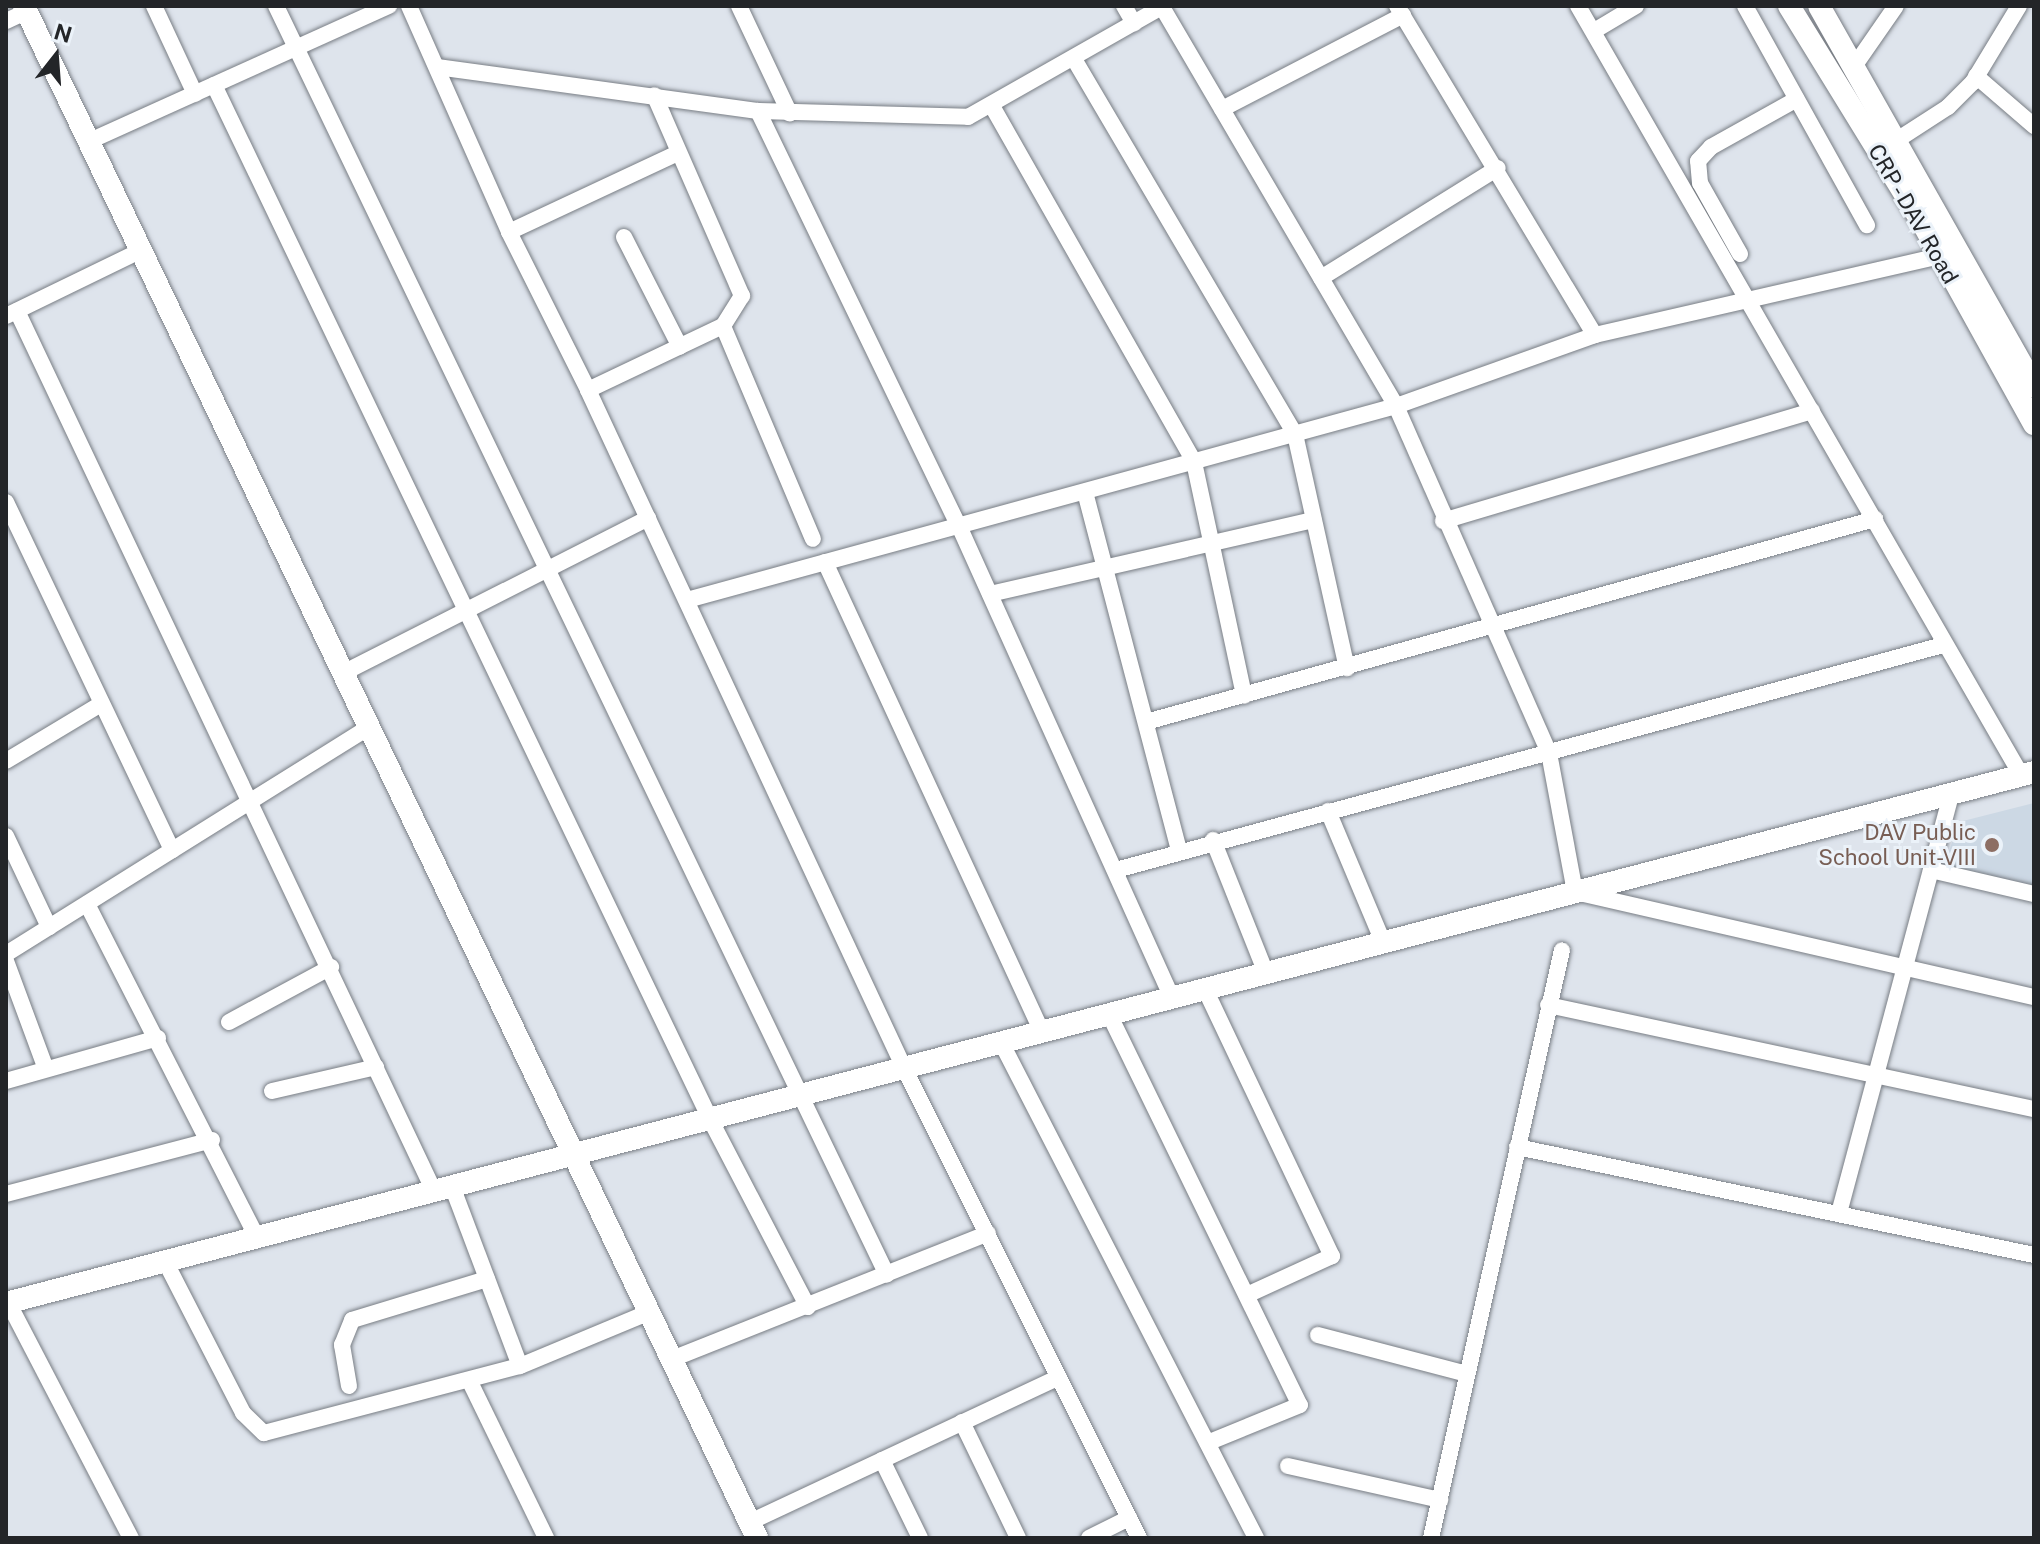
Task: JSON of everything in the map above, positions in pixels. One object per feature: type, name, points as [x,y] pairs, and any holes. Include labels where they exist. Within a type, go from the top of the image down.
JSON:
[{"type":"street","points":[[154,6],[195,94]]},
{"type":"street","points":[[276,6],[887,1275]]},
{"type":"street","points":[[92,140],[389,6]]},
{"type":"street","points":[[409,6],[509,232],[588,390],[904,1068],[1139,1538]]},
{"type":"street","points":[[739,6],[790,114]]},
{"type":"street","points":[[1124,6],[1134,23]]},
{"type":"street","points":[[437,67],[758,111],[968,117],[1162,6],[1396,406],[1443,521],[1549,753],[1575,892]]},
{"type":"street","points":[[131,1538],[7,1302],[2028,774],[1943,645],[1875,519],[1578,6]]},
{"type":"street","points":[[1594,31],[1636,6]]},
{"type":"street","points":[[1745,6],[1867,225]]},
{"type":"street","name":"CRP - DAV Road","points":[[1789,6],[1939,256],[2034,424]]},
{"type":"street","name":"CRP - DAV Road","points":[[1819,6],[2034,386]]},
{"type":"street","points":[[1853,68],[1896,6]]},
{"type":"street","points":[[1897,140],[1948,107],[1976,76],[2019,6]]},
{"type":"street","points":[[6,21],[25,8],[92,140],[753,1530],[882,1460],[1059,1377]]},
{"type":"street","points":[[1222,109],[1400,10],[1498,168],[1595,335]]},
{"type":"street","points":[[1074,59],[1295,434],[1347,668]]},
{"type":"street","points":[[1976,76],[2034,126]]},
{"type":"street","points":[[214,85],[710,1119],[808,1307]]},
{"type":"street","points":[[588,390],[723,326],[737,309],[742,288],[654,95]]},
{"type":"street","points":[[1740,254],[1700,183],[1698,161],[1711,147],[1797,99]]},
{"type":"street","points":[[992,106],[1194,462],[1244,696]]},
{"type":"street","points":[[758,111],[959,526],[1172,998]]},
{"type":"street","points":[[509,232],[678,153]]},
{"type":"street","points":[[1321,278],[1498,168]]},
{"type":"street","points":[[624,237],[680,347]]},
{"type":"street","points":[[144,249],[11,314],[253,800],[376,1067],[443,1188],[487,1279],[520,1366]]},
{"type":"street","points":[[687,600],[1396,406],[1595,335],[1750,303],[1939,256]]},
{"type":"street","points":[[723,326],[813,539]]},
{"type":"street","points":[[1443,521],[1812,411]]},
{"type":"street","points":[[1085,492],[1179,850]]},
{"type":"street","points":[[6,502],[172,850]]},
{"type":"street","points":[[345,672],[648,518]]},
{"type":"street","points":[[1146,722],[1494,628],[1875,519]]},
{"type":"street","points":[[990,594],[1314,520]]},
{"type":"street","points":[[825,562],[1042,1032]]},
{"type":"street","points":[[1116,870],[1213,840],[1549,753],[1943,645]]},
{"type":"street","points":[[6,761],[101,704]]},
{"type":"street","points":[[6,954],[371,726]]},
{"type":"street","points":[[1839,1213],[1951,794]]},
{"type":"street","points":[[1328,811],[1383,942]]},
{"type":"street","points":[[6,836],[49,927]]},
{"type":"street","points":[[1213,840],[1266,973]]},
{"type":"street","points":[[1931,870],[2034,894]]},
{"type":"street","points":[[1575,892],[2034,997]]},
{"type":"street","points":[[87,904],[212,1140],[257,1237]]},
{"type":"street","points":[[1431,1538],[1562,950]]},
{"type":"street","points":[[6,961],[46,1069]]},
{"type":"street","points":[[229,1022],[331,967]]},
{"type":"street","points":[[1205,989],[1332,1256],[1247,1295]]},
{"type":"street","points":[[1548,1005],[2034,1109]]},
{"type":"street","points":[[1109,1014],[1300,1405],[1207,1443]]},
{"type":"street","points":[[6,1081],[158,1038]]},
{"type":"street","points":[[1001,1042],[1256,1538]]},
{"type":"street","points":[[272,1091],[376,1067]]},
{"type":"street","points":[[6,1194],[212,1140]]},
{"type":"street","points":[[1517,1147],[2034,1255]]},
{"type":"street","points":[[672,1359],[988,1233]]},
{"type":"street","points":[[165,1261],[243,1413],[264,1433],[470,1382],[520,1366],[650,1312]]},
{"type":"street","points":[[349,1386],[342,1345],[352,1320],[487,1279]]},
{"type":"street","points":[[1318,1335],[1467,1374]]},
{"type":"street","points":[[470,1382],[546,1538]]},
{"type":"street","points":[[962,1422],[1018,1538]]},
{"type":"street","points":[[882,1460],[920,1538]]},
{"type":"street","points":[[1288,1466],[1440,1500]]},
{"type":"street","points":[[1089,1538],[1129,1518]]},
{"type":"shaded area","name":"DAV Public School Unit-VIII","points":[[2034,803],[2034,888],[1943,869],[1959,822]]},
{"type":"place","name":"DAV Public School Unit-VIII","points":[[1992,845]]}]
